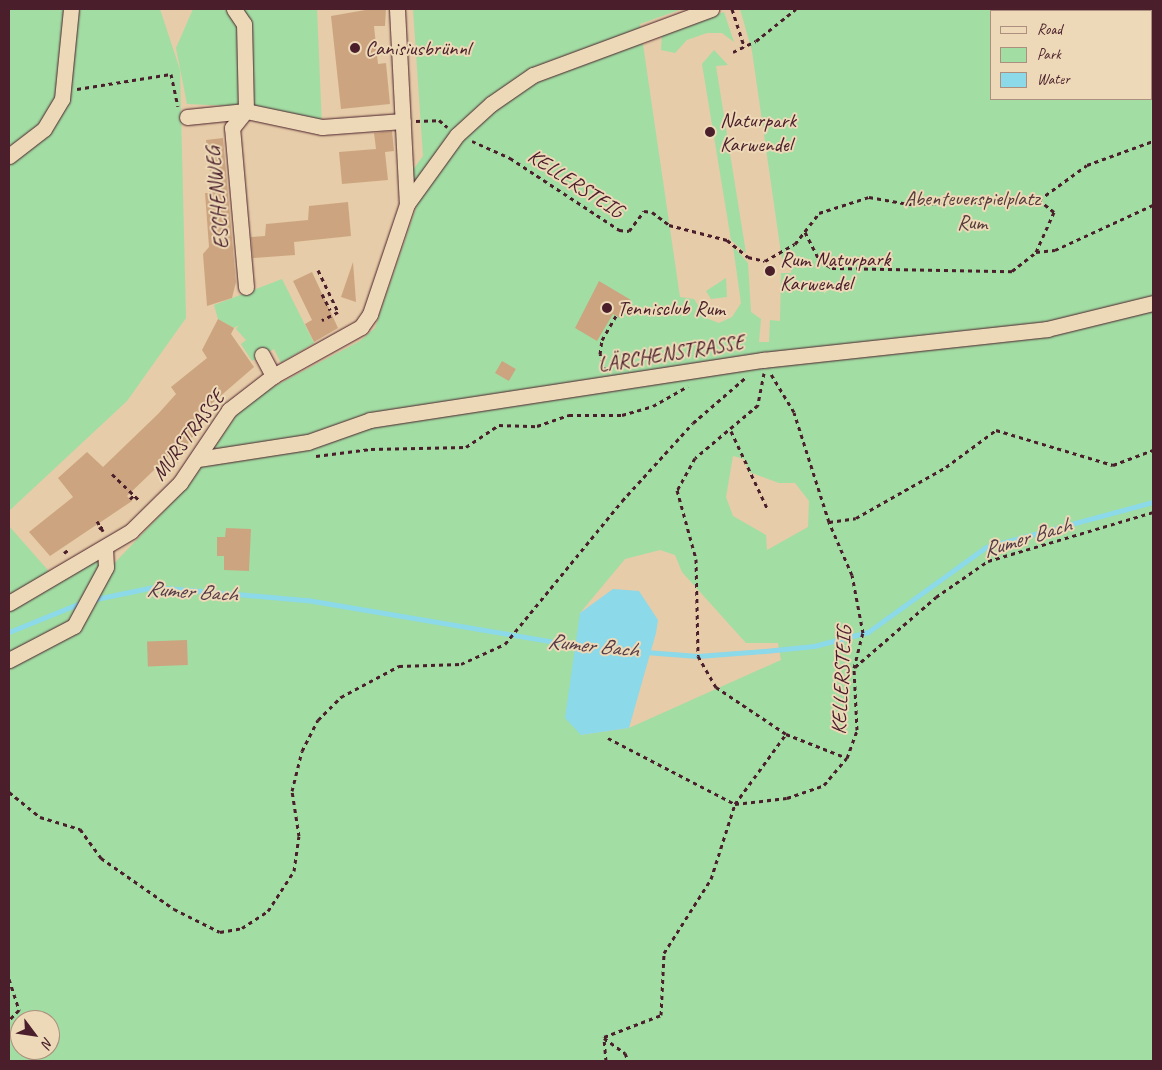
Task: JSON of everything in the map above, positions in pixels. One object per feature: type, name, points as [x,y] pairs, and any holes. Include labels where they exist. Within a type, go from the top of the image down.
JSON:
[{"type":"street","points":[[9,156],[44,129],[64,91],[71,9]]},
{"type":"street","points":[[234,9],[244,24],[246,111]]},
{"type":"street","name":"MURSTRASSE","points":[[397,9],[407,204]]},
{"type":"street","name":"MURSTRASSE","points":[[105,549],[157,510],[198,459],[229,410],[273,376],[361,327],[370,314],[407,204],[457,135],[491,104],[533,75],[711,9]]},
{"type":"street","points":[[187,117],[246,111],[322,127],[402,121]]},
{"type":"street","name":"ESCHENWEG","points":[[246,111],[232,128],[246,287]]},
{"type":"street","name":"LÄRCHENSTRASSE","points":[[198,459],[308,442],[370,420],[764,360],[1013,334],[1153,303]]},
{"type":"street","points":[[262,355],[273,376]]},
{"type":"street","points":[[9,602],[105,549],[106,567],[77,622],[66,634],[9,660]]},
{"type":"path","points":[[732,9],[744,47]]},
{"type":"path","points":[[733,52],[744,47],[796,9]]},
{"type":"path","points":[[64,91],[171,74],[179,112],[187,117]]},
{"type":"path","points":[[402,121],[439,120],[457,135]]},
{"type":"path","name":"KELLERSTEIG","points":[[457,135],[510,158],[619,230],[629,231],[644,211],[669,225],[727,240],[748,257],[765,261],[780,256],[805,232]]},
{"type":"path","points":[[1039,200],[1054,212],[1036,252],[1012,271],[832,268],[820,261],[805,232],[819,213],[870,197],[908,204],[1039,200],[1087,165],[1153,142]]},
{"type":"path","points":[[1036,252],[1055,250],[1153,205]]},
{"type":"path","points":[[318,270],[328,296],[338,312],[322,320]]},
{"type":"path","points":[[322,294],[328,296]]},
{"type":"path","points":[[328,296],[330,310]]},
{"type":"path","points":[[609,384],[600,354],[616,316]]},
{"type":"path","points":[[764,360],[758,405],[731,431],[695,458],[677,490],[696,559],[698,656],[716,687],[786,734],[848,758]]},
{"type":"path","points":[[9,792],[40,817],[80,829],[100,858],[174,909],[220,932],[242,928],[268,911],[294,871],[299,836],[292,791],[302,751],[318,720],[341,697],[398,666],[461,664],[505,644],[622,500],[693,423],[764,360]]},
{"type":"path","name":"KELLERSTEIG","points":[[735,804],[787,798],[824,786],[848,758],[857,730],[854,668],[863,633],[852,575],[829,522],[794,412],[764,360]]},
{"type":"path","points":[[306,458],[371,449],[466,447],[499,425],[537,426],[569,415],[622,415],[686,391],[696,371]]},
{"type":"path","points":[[829,522],[856,518],[946,467],[996,430],[1113,465],[1153,450]]},
{"type":"path","points":[[731,431],[768,510]]},
{"type":"path","points":[[112,474],[123,488],[148,509]]},
{"type":"path","points":[[130,499],[134,496]]},
{"type":"path","points":[[854,668],[936,597],[988,561],[1153,512]]},
{"type":"path","points":[[96,521],[100,527]]},
{"type":"path","points":[[604,1037],[661,1015],[664,953],[711,879],[735,804],[786,734]]},
{"type":"path","points":[[608,738],[735,804]]},
{"type":"path","points":[[9,979],[19,1010],[9,1020]]},
{"type":"path","points":[[604,1037],[606,1061]]},
{"type":"path","points":[[604,1037],[625,1054],[628,1061]]},
{"type":"green space","points":[[9,9],[160,9],[180,70],[186,318],[127,401],[9,511]]},
{"type":"green space","points":[[193,9],[317,9],[322,127],[232,106],[187,104],[176,48]]},
{"type":"green space","name":"Abenteuerspielplatz Rum","points":[[413,9],[682,9],[640,24],[680,297],[694,299],[706,318],[719,323],[732,317],[741,303],[733,246],[748,263],[751,312],[761,319],[759,342],[769,342],[770,320],[780,321],[781,273],[791,273],[792,261],[782,260],[752,51],[740,9],[1153,9],[1153,1061],[9,1061],[9,526],[54,577],[105,549],[104,574],[188,486],[240,410],[260,394],[360,341],[375,328],[419,199],[410,174],[423,156]],"holes":[[[733,456],[744,459],[749,472],[779,483],[795,483],[809,501],[808,527],[767,550],[766,535],[733,516],[726,497]],[[660,550],[675,555],[682,572],[746,643],[778,643],[781,660],[629,728],[581,735],[580,613],[625,559]]]},
{"type":"green space","points":[[724,12],[734,42],[722,33],[707,33],[687,40],[675,53],[661,50],[662,33]]},
{"type":"green space","points":[[714,50],[728,65],[716,66],[746,253],[731,240],[702,64]]},
{"type":"green space","points":[[726,278],[727,297],[711,299],[706,291]]},
{"type":"green space","points":[[282,279],[314,343],[281,363],[274,349],[252,361],[241,344],[246,340],[236,329],[239,325],[234,328],[218,319],[214,305]]},
{"type":"water","points":[[613,589],[639,591],[658,620],[656,633],[629,728],[581,735],[565,718],[580,613]]},
{"type":"building","name":"Canisiusbrünnl","points":[[371,9],[386,9],[385,26],[374,26],[378,64],[386,63],[390,104],[341,109],[331,16]]},
{"type":"building","points":[[392,131],[394,151],[385,152],[388,180],[342,184],[339,152],[376,149],[374,133]]},
{"type":"building","points":[[223,138],[236,282],[232,298],[207,306],[203,254],[209,247],[205,193],[209,193],[210,172],[206,140]]},
{"type":"building","points":[[348,202],[351,236],[294,242],[295,255],[253,258],[251,237],[265,236],[266,224],[308,220],[309,206]]},
{"type":"building","points":[[353,262],[356,302],[341,297]]},
{"type":"building","points":[[312,272],[338,328],[314,342],[305,324],[312,320],[293,281]]},
{"type":"building","name":"Tennisclub Rum","points":[[599,281],[631,300],[620,318],[613,314],[597,341],[575,328]]},
{"type":"building","points":[[218,319],[234,328],[231,334],[254,367],[195,418],[201,425],[182,452],[177,448],[127,496],[132,501],[50,556],[29,532],[73,497],[58,478],[87,452],[103,467],[158,414],[176,394],[171,387],[207,358],[202,350]]},
{"type":"building","points":[[502,361],[516,369],[509,381],[495,373]]},
{"type":"building","points":[[226,528],[251,529],[249,571],[224,570],[224,556],[217,556],[217,537],[225,537]]},
{"type":"building","points":[[187,640],[188,665],[148,666],[147,641]]},
{"type":"waterway","name":"Rumer Bach","points":[[645,652],[698,656],[765,651],[814,646],[868,632],[986,547],[1153,502]]},
{"type":"waterway","name":"Rumer Bach","points":[[91,600],[154,587],[307,600],[584,647]]},
{"type":"waterway","name":"Rumer Bach","points":[[9,632],[83,602]]},
{"type":"place","name":"Canisiusbrünnl","points":[[355,48]]},
{"type":"place","name":"Naturpark Karwendel","points":[[710,132]]},
{"type":"place","name":"Rum Naturpark Karwendel","points":[[770,271]]},
{"type":"place","name":"Tennisclub Rum","points":[[607,308]]}]
